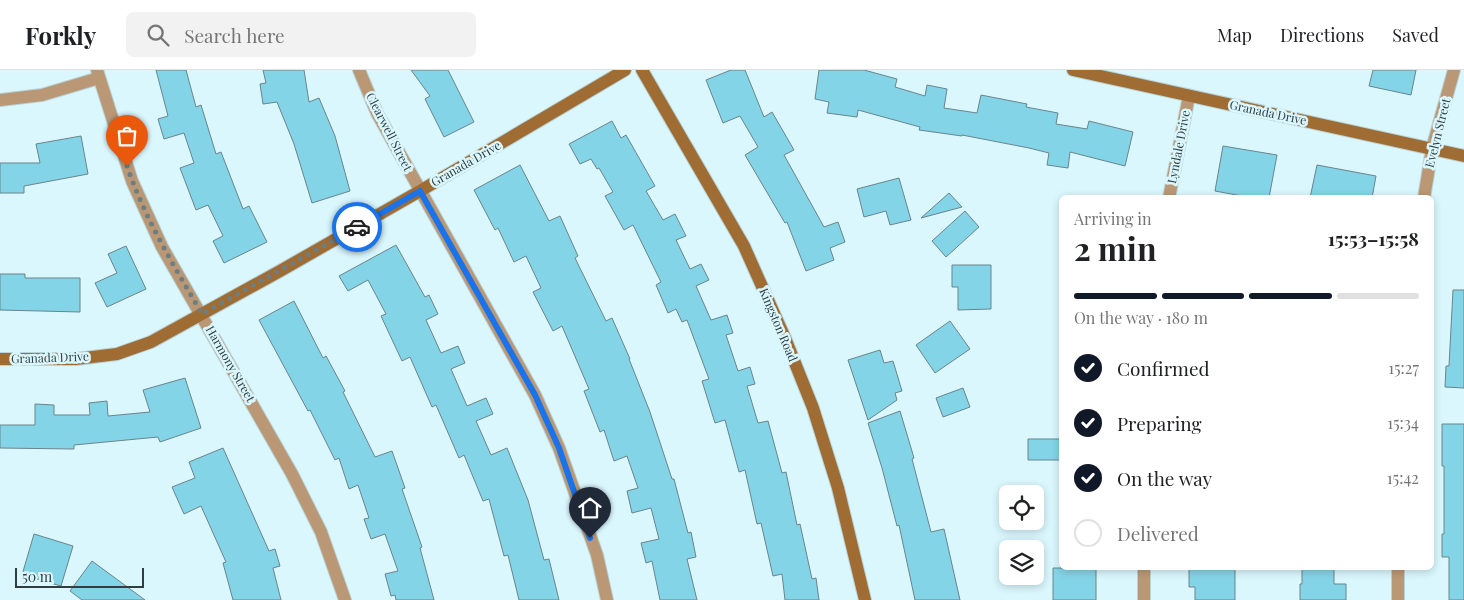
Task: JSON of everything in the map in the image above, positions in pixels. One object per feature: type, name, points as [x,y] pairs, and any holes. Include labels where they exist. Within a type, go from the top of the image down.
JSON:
[{"type":"street","name":"Clearwell Street","points":[[359,70],[376,113],[535,395],[559,448],[597,556],[607,600]]},
{"type":"street","name":"Granada Drive","points":[[0,359],[76,359],[117,354],[151,342],[420,191],[626,70]]},
{"type":"street","name":"Kingston Road","points":[[642,70],[744,246],[785,338],[814,408],[838,488],[865,600]]},
{"type":"street","name":"Granada Drive","points":[[1073,70],[1464,156]]},
{"type":"street","name":"Evelyn Street","points":[[1424,195],[1432,149],[1454,70]]},
{"type":"street","points":[[0,100],[42,95],[98,74]]},
{"type":"street","name":"Harmony Street","points":[[98,74],[132,182],[162,247],[202,314],[296,482],[321,532],[345,600]]},
{"type":"street","name":"Lyndale Drive","points":[[1170,195],[1189,96]]},
{"type":"street","points":[[1144,570],[1144,600]]},
{"type":"street","points":[[1398,570],[1398,600]]},
{"type":"building","points":[[156,70],[186,70],[196,107],[201,105],[216,154],[221,152],[243,209],[249,206],[267,242],[224,263],[213,241],[223,236],[208,205],[196,210],[180,168],[194,163],[184,133],[164,139],[158,119],[168,116]]},
{"type":"building","points":[[263,70],[304,70],[309,102],[319,98],[335,136],[350,191],[312,203],[294,144],[277,102],[263,104],[260,84],[266,83]]},
{"type":"building","points":[[411,70],[448,70],[474,122],[444,137],[425,99],[430,96]]},
{"type":"building","points":[[731,70],[745,70],[764,117],[772,112],[794,150],[784,155],[824,227],[838,222],[845,242],[830,248],[834,260],[806,271],[787,222],[785,223],[745,155],[758,147],[740,116],[723,123],[706,80]]},
{"type":"building","points":[[819,70],[864,70],[897,79],[895,87],[925,96],[927,85],[947,89],[944,108],[977,113],[981,95],[1027,104],[1026,107],[1058,113],[1056,124],[1087,129],[1089,121],[1133,132],[1125,166],[1070,152],[1068,168],[1047,165],[1049,153],[1029,148],[962,135],[919,130],[920,127],[858,110],[857,117],[827,113],[829,102],[815,99]]},
{"type":"building","points":[[1373,70],[1416,70],[1411,95],[1369,86]]},
{"type":"building","points":[[612,121],[621,138],[626,135],[655,186],[646,191],[663,220],[675,214],[686,236],[676,240],[690,269],[701,264],[709,280],[696,286],[711,320],[727,315],[733,333],[726,335],[738,371],[750,367],[755,384],[747,386],[758,423],[768,421],[782,473],[786,472],[797,525],[800,524],[812,579],[816,578],[819,600],[785,600],[782,574],[773,576],[761,523],[757,524],[745,470],[739,472],[725,420],[715,423],[702,381],[709,379],[687,320],[682,322],[676,309],[668,313],[656,285],[661,282],[633,225],[624,230],[605,196],[613,192],[599,168],[597,169],[591,159],[580,164],[569,144]]},
{"type":"building","points":[[81,136],[88,174],[24,186],[24,193],[0,193],[0,163],[40,163],[36,144]]},
{"type":"building","points":[[1223,146],[1277,155],[1270,195],[1237,195],[1215,191]]},
{"type":"building","points":[[520,165],[549,221],[560,216],[578,256],[575,258],[606,321],[612,318],[630,359],[672,479],[674,479],[688,533],[691,532],[696,557],[687,559],[697,600],[660,600],[652,561],[646,563],[641,543],[659,539],[651,508],[632,513],[627,491],[638,488],[627,456],[614,461],[604,430],[600,432],[584,391],[589,389],[562,326],[553,331],[533,292],[541,288],[526,256],[514,262],[498,228],[495,230],[474,190]]},
{"type":"building","points":[[1317,165],[1376,176],[1373,195],[1311,195]]},
{"type":"building","points":[[899,178],[911,220],[890,225],[886,211],[864,217],[857,189]]},
{"type":"building","points":[[949,193],[962,207],[921,218]]},
{"type":"building","points":[[965,211],[979,227],[946,257],[932,241]]},
{"type":"building","points":[[396,245],[425,297],[429,295],[438,314],[426,320],[441,353],[458,346],[465,363],[451,369],[467,406],[486,398],[493,414],[476,421],[491,455],[507,448],[528,500],[544,560],[549,559],[559,600],[519,600],[508,555],[504,556],[489,499],[483,501],[464,455],[459,458],[436,405],[432,407],[410,357],[402,361],[381,316],[386,314],[368,280],[348,291],[339,276]]},
{"type":"building","points":[[126,246],[146,289],[107,307],[95,283],[117,273],[108,254]]},
{"type":"building","points":[[952,265],[991,265],[991,309],[958,310],[958,287],[952,287]]},
{"type":"building","points":[[0,274],[25,274],[25,278],[80,278],[80,312],[0,310]]},
{"type":"building","points":[[1453,290],[1464,290],[1464,388],[1445,387],[1446,366],[1449,366]]},
{"type":"building","points":[[294,301],[323,358],[326,356],[345,391],[343,392],[375,457],[392,451],[405,488],[402,489],[422,547],[420,548],[434,600],[396,600],[395,595],[391,596],[385,574],[398,571],[385,534],[371,539],[364,519],[369,518],[358,485],[349,489],[339,458],[335,460],[310,410],[308,411],[259,320]]},
{"type":"building","points":[[950,321],[970,349],[935,373],[916,345]]},
{"type":"building","points":[[880,350],[884,363],[893,361],[902,391],[895,393],[897,400],[868,420],[848,360]]},
{"type":"building","points":[[185,378],[201,428],[160,442],[158,437],[74,445],[74,449],[0,448],[0,425],[35,425],[35,404],[54,405],[54,415],[90,415],[89,403],[107,401],[108,416],[150,412],[143,390]]},
{"type":"building","points":[[963,388],[970,407],[943,417],[936,398]]},
{"type":"building","points":[[900,411],[914,458],[912,459],[931,532],[944,529],[960,600],[915,600],[899,525],[897,526],[868,423]]},
{"type":"building","points":[[1442,424],[1464,424],[1464,600],[1449,600],[1449,557],[1442,557],[1444,466],[1442,466]]},
{"type":"building","points":[[1028,439],[1059,439],[1059,460],[1028,460]]},
{"type":"building","points":[[223,448],[269,551],[275,549],[280,566],[273,568],[281,600],[233,600],[223,563],[226,562],[201,506],[184,514],[172,487],[195,478],[189,462]]},
{"type":"building","points":[[34,534],[73,546],[61,586],[22,575]]},
{"type":"building","points":[[92,561],[145,600],[82,600],[70,591]]},
{"type":"building","points":[[1053,568],[1059,568],[1059,570],[1096,570],[1096,600],[1053,600]]},
{"type":"building","points":[[1189,570],[1235,570],[1235,600],[1195,600],[1195,587],[1189,587]]},
{"type":"building","points":[[1302,570],[1334,570],[1334,584],[1346,584],[1346,600],[1300,600],[1300,584],[1302,584]]},
{"type":"way so far","points":[[127,166],[132,182],[162,247],[202,314],[357,227]]},
{"type":"route","points":[[357,227],[420,191],[535,395],[559,448],[590,538]]}]
